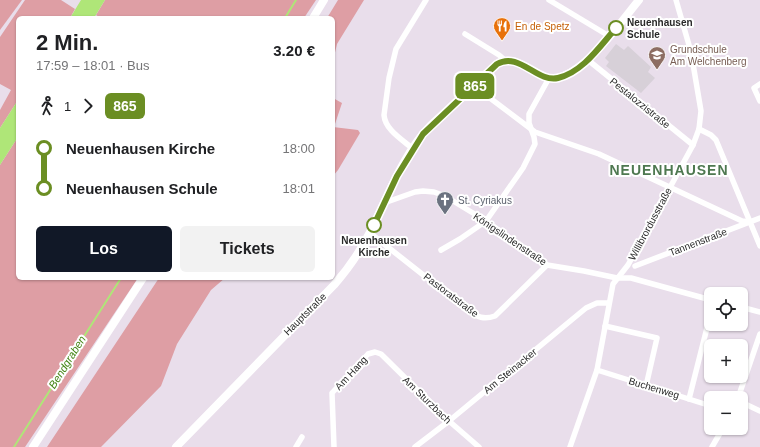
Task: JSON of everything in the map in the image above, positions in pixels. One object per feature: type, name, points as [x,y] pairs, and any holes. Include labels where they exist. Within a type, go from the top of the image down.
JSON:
[{"type":"street","points":[[314,16],[324,0]]},
{"type":"street","points":[[413,149],[392,130],[385,121],[384,117],[389,78],[396,48],[426,0]]},
{"type":"street","points":[[549,0],[609,36]]},
{"type":"street","points":[[465,34],[506,61],[519,64],[548,78],[559,78],[568,74],[588,60],[639,0]]},
{"type":"street","name":"Willibrordusstraße","points":[[570,447],[597,370],[612,287],[617,278],[627,267],[693,145],[700,129],[701,113],[692,61],[676,0]]},
{"type":"street","name":"Pestalozzistraße","points":[[588,60],[693,145]]},
{"type":"street","name":"Hauptstraße","points":[[176,447],[334,285],[356,257],[370,233],[395,180],[426,130],[497,64],[506,61]]},
{"type":"street","points":[[441,250],[486,221],[520,173],[533,151],[535,141],[529,123],[529,114],[548,78]]},
{"type":"street","points":[[760,84],[754,88],[760,100]]},
{"type":"street","points":[[474,86],[531,130],[541,135],[599,154],[742,221],[750,222]]},
{"type":"street","points":[[700,129],[711,135],[716,140],[760,246]]},
{"type":"street","name":"Königslindenstraße","points":[[384,203],[414,192],[434,192],[445,196],[486,221],[547,265],[617,278],[631,278],[704,298]]},
{"type":"street","name":"Tannenstraße","points":[[635,266],[760,218]]},
{"type":"street","name":"Pastoratstraße","points":[[370,233],[472,313],[481,318],[490,318],[497,314],[547,265]]},
{"type":"street","points":[[33,447],[142,280]]},
{"type":"street","name":"Am Steinacker","points":[[415,447],[586,308],[597,303],[609,303]]},
{"type":"street","points":[[748,309],[760,312]]},
{"type":"street","points":[[605,326],[657,338],[646,386]]},
{"type":"street","points":[[689,399],[706,331]]},
{"type":"street","points":[[740,391],[760,334]]},
{"type":"street","name":"Am Sturzbach","points":[[376,352],[383,356],[448,421],[479,447]]},
{"type":"street","name":"Am Hang","points":[[334,447],[332,393],[368,354],[376,352]]},
{"type":"street","name":"Buchenweg","points":[[597,370],[704,404]]},
{"type":"street","points":[[748,405],[760,411]]},
{"type":"street","points":[[712,447],[719,435]]},
{"type":"street","points":[[296,447],[302,437]]},
{"type":"shaded area","points":[[0,0],[22,0],[0,30]]},
{"type":"shaded area","points":[[25,0],[61,0],[75,9],[71,16],[16,16],[16,103],[0,128],[0,110],[11,90],[0,84],[0,37]]},
{"type":"shaded area","points":[[81,0],[105,0],[95,16],[71,16]]},
{"type":"shaded area","points":[[105,0],[316,0],[305,16],[96,15]]},
{"type":"shaded area","points":[[338,0],[364,0],[337,44],[335,52],[335,16],[328,16]]},
{"type":"shaded area","points":[[616,44],[624,50],[628,46],[651,67],[648,72],[655,78],[641,93],[606,66],[609,62],[605,58]]},
{"type":"shaded area","points":[[335,99],[342,103],[335,124]]},
{"type":"shaded area","points":[[16,103],[16,140],[0,165],[0,128]]},
{"type":"shaded area","points":[[335,127],[358,130],[360,133],[335,174]]},
{"type":"shaded area","points":[[16,140],[16,280],[137,280],[25,447],[0,447],[0,165]]},
{"type":"shaded area","points":[[158,280],[223,280],[211,290],[177,344],[161,386],[101,447],[47,447]]},
{"type":"waterway","name":"Bendgraben","points":[[286,16],[296,0]]},
{"type":"waterway","name":"Bendgraben","points":[[14,447],[120,280]]},
{"type":"bus line","name":"865","points":[[374,225],[397,176],[423,134],[497,64],[504,61],[512,61],[548,78],[559,78],[584,64],[616,28]]},
{"type":"place","name":"Neuenhausen Schule","points":[[616,28]]},
{"type":"place","name":"En de Spetz","points":[[502,41]]},
{"type":"place","name":"Grundschule Am Welchenberg","points":[[657,70]]},
{"type":"place","name":"St. Cyriakus","points":[[445,215]]},
{"type":"place","name":"Neuenhausen Kirche","points":[[374,225]]},
{"type":"district","name":"NEUENHAUSEN","points":[[669,170]]}]
